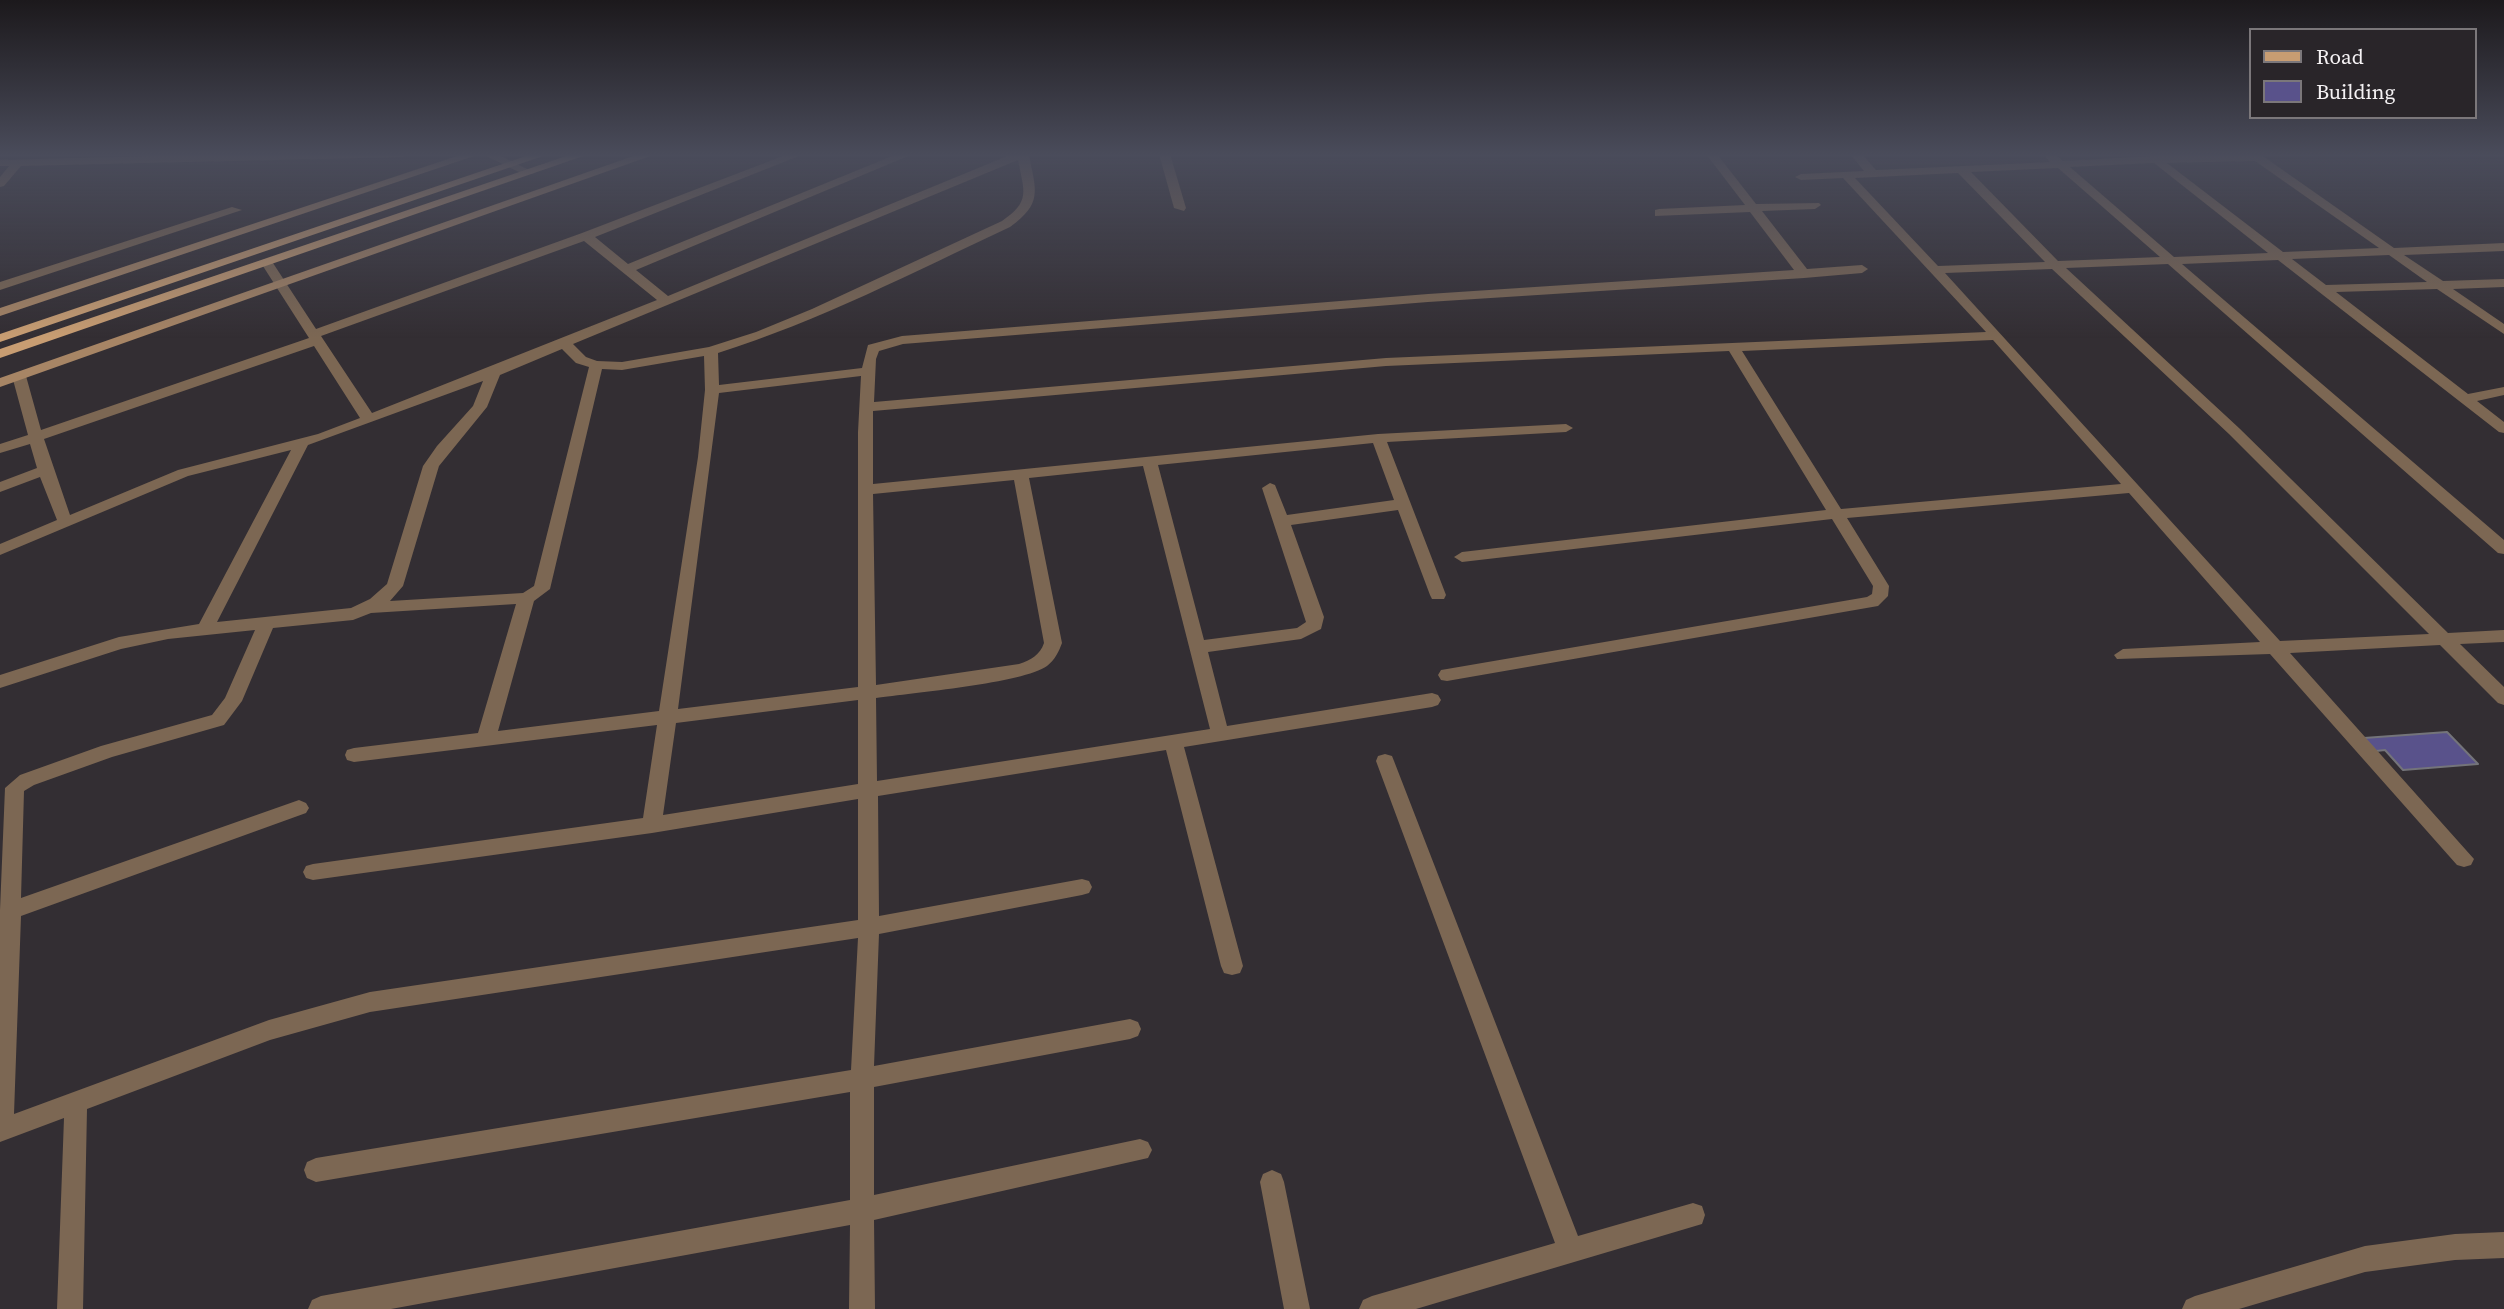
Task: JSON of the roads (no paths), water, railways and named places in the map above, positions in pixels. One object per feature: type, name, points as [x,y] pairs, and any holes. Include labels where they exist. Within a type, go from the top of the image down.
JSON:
[{"type":"main road","points":[[0,312],[293,215]]},
{"type":"main road","points":[[0,338],[363,215]]},
{"type":"main road","points":[[0,355],[406,215]]},
{"type":"main road","points":[[0,383],[480,215]]},
{"type":"street","points":[[0,286],[220,215]]},
{"type":"street","points":[[0,449],[316,337],[641,215]]},
{"type":"street","points":[[627,269],[760,215]]},
{"type":"street","points":[[0,550],[183,473],[220,461],[301,444],[369,420],[494,372],[875,215]]},
{"type":"street","points":[[564,343],[581,360],[596,365],[622,366],[711,352],[817,312],[1018,215]]},
{"type":"street","points":[[1758,215],[1804,274]]},
{"type":"street","points":[[1884,215],[1997,336],[2464,859]]},
{"type":"street","points":[[2006,215],[2055,265],[2234,431],[2504,698]]},
{"type":"street","points":[[2117,215],[2504,550]]},
{"type":"street","points":[[2229,215],[2504,429]]},
{"type":"street","points":[[2341,215],[2504,330]]},
{"type":"street","points":[[586,236],[665,300]]},
{"type":"street","points":[[1935,270],[2504,247]]},
{"type":"street","points":[[267,263],[369,420]]},
{"type":"street","points":[[862,1309],[862,1079],[869,927],[865,490],[866,407],[873,348],[902,340],[1428,298],[1862,269]]},
{"type":"street","points":[[2325,289],[2504,283]]},
{"type":"street","points":[[866,407],[1386,362],[1997,336]]},
{"type":"street","points":[[1447,675],[1872,602],[1880,596],[1881,586],[1732,346]]},
{"type":"street","points":[[652,825],[712,390],[711,352]]},
{"type":"street","points":[[370,608],[526,598],[542,589],[596,365]]},
{"type":"street","points":[[712,390],[869,371]]},
{"type":"street","points":[[0,682],[119,643],[206,627],[353,614],[370,608],[385,598],[395,586],[431,466],[442,449],[480,407],[494,372]]},
{"type":"street","points":[[19,376],[45,470],[65,521]]},
{"type":"street","points":[[2465,399],[2504,391]]},
{"type":"street","points":[[865,490],[1378,438],[1566,428]]},
{"type":"street","points":[[1378,438],[1438,595]]},
{"type":"street","points":[[206,627],[301,444]]},
{"type":"street","points":[[1149,460],[1220,733]]},
{"type":"street","points":[[0,487],[45,470]]},
{"type":"street","points":[[355,755],[865,693],[1019,670],[1042,661],[1049,655],[1053,643],[1020,473]]},
{"type":"street","points":[[1198,647],[1301,633],[1315,625],[1315,617],[1270,488]]},
{"type":"street","points":[[1462,557],[1836,514],[2132,488]]},
{"type":"street","points":[[1282,521],[1403,504]]},
{"type":"street","points":[[486,739],[526,598]]},
{"type":"street","points":[[267,621],[233,701],[218,720],[108,751],[27,780],[15,788],[1,1131],[268,1030],[370,1002],[869,927],[1082,887]]},
{"type":"street","points":[[2123,655],[2504,636]]},
{"type":"street","points":[[313,872],[652,825],[1432,700]]},
{"type":"street","points":[[1173,742],[1232,966]]},
{"type":"street","points":[[1385,761],[1571,1251]]},
{"type":"street","points":[[9,911],[299,808]]},
{"type":"street","points":[[316,1170],[862,1079],[1130,1029]]},
{"type":"street","points":[[70,1309],[76,1101]]},
{"type":"street","points":[[321,1309],[862,1210],[1140,1150]]},
{"type":"street","points":[[1272,1182],[1297,1309]]},
{"type":"street","points":[[1372,1309],[1693,1215]]},
{"type":"street","points":[[2195,1309],[2365,1259],[2455,1247],[2504,1245]]}]
